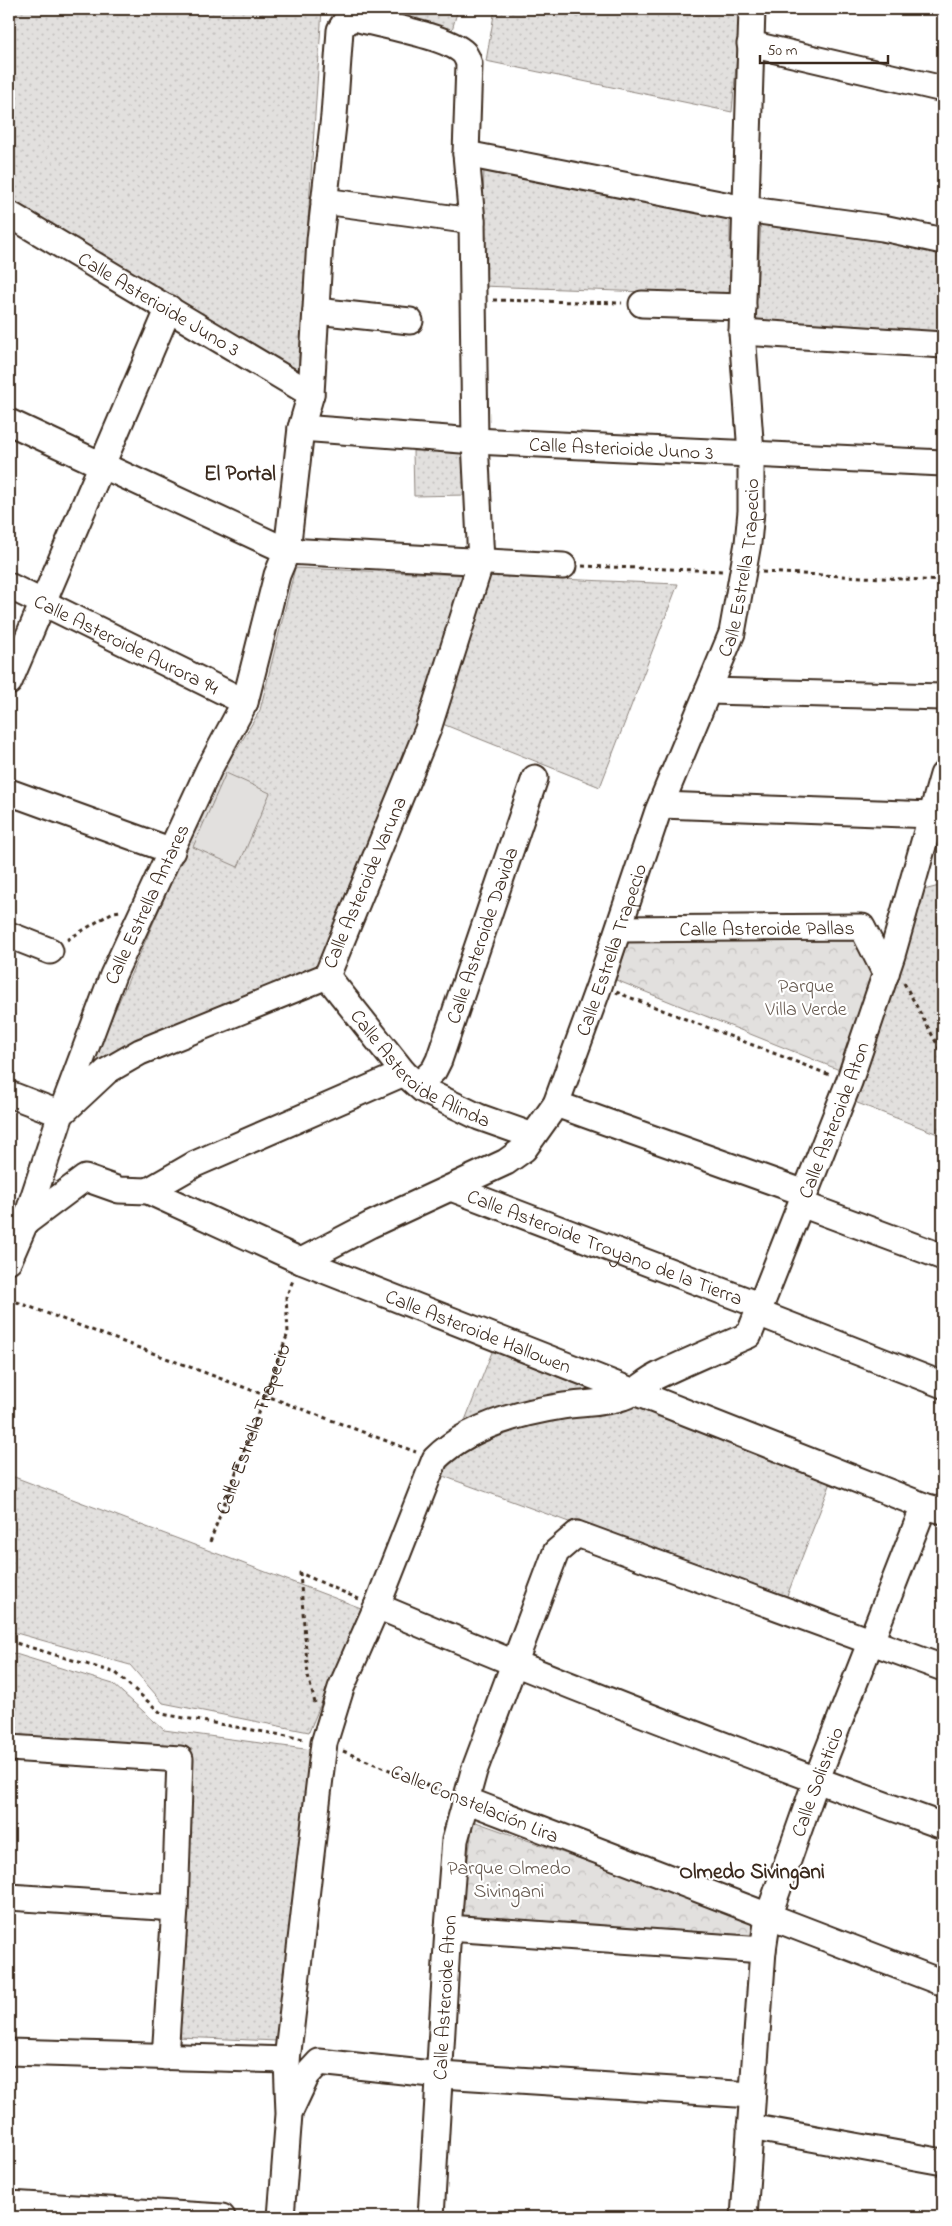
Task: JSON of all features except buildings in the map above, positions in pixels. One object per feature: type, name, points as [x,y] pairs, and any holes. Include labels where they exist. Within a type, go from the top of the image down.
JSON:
[{"type":"street","name":"Calle Estrella Trapecio","points":[[301,1262],[370,1225],[506,1162],[524,1149],[556,1104],[661,805],[732,634],[748,543],[751,511],[751,453],[742,332],[752,9]]},
{"type":"street","name":"Calle Estrella Antares","points":[[9,1260],[25,1223],[62,1114],[113,975],[209,769],[246,702],[277,575],[287,550],[301,428],[311,394],[324,201],[340,30],[345,22],[355,18],[439,40],[465,54],[469,64],[466,154]]},
{"type":"street","points":[[750,44],[943,88]]},
{"type":"street","points":[[481,561],[475,441],[472,221],[466,154],[745,209],[884,228],[943,241]]},
{"type":"street","points":[[324,201],[472,221]]},
{"type":"street","name":"Calle Asterioide Juno 3","points":[[9,214],[311,394]]},
{"type":"street","points":[[642,304],[743,307]]},
{"type":"street","points":[[9,682],[169,308]]},
{"type":"street","points":[[316,311],[410,321]]},
{"type":"street","points":[[742,332],[943,345]]},
{"type":"street","points":[[9,422],[287,550],[563,566]]},
{"type":"street","name":"Calle Asterioide Juno 3","points":[[301,428],[475,441],[943,463]]},
{"type":"street","name":"Calle Asteroide Varuna","points":[[62,1114],[107,1071],[140,1052],[326,976],[428,730],[481,561]]},
{"type":"street","name":"Calle Asteroide Aurora 94","points":[[9,586],[246,702]]},
{"type":"street","points":[[708,691],[943,697]]},
{"type":"street","name":"Calle Asteroide Aton","points":[[435,1459],[449,1445],[465,1435],[514,1417],[563,1406],[608,1402],[626,1396],[657,1376],[749,1335],[849,1082],[889,964],[943,774]]},
{"type":"street","name":"Calle Asteroide Davida","points":[[148,1191],[195,1164],[434,1070],[535,778]]},
{"type":"street","points":[[9,792],[172,851]]},
{"type":"street","points":[[661,805],[932,815]]},
{"type":"street","name":"Calle Asteroide Pallas","points":[[619,929],[862,927],[889,964]]},
{"type":"street","points":[[9,935],[50,951]]},
{"type":"street","name":"Calle Asteroide Alinda","points":[[326,976],[411,1079],[423,1090],[479,1117],[534,1136]]},
{"type":"street","points":[[9,1094],[62,1114]]},
{"type":"street","points":[[556,1104],[803,1199],[943,1257]]},
{"type":"street","name":"Calle Asteroide Hallowen","points":[[25,1223],[86,1178],[119,1190],[148,1191],[301,1262],[934,1509]]},
{"type":"street","name":"Calle Asteroide Troyano de la Tierra","points":[[451,1188],[760,1310],[943,1385]]},
{"type":"street","points":[[281,2217],[289,2114],[287,2060],[324,1743],[341,1688],[435,1459]]},
{"type":"street","name":"Calle Solisticio","points":[[744,2217],[763,1950],[768,1917],[816,1781],[871,1643],[934,1509]]},
{"type":"street","name":"Calle Asteroide Aton","points":[[432,2217],[448,1928],[456,1840],[474,1771],[556,1552],[577,1534],[871,1643]]},
{"type":"street","points":[[376,1606],[515,1664],[816,1781],[943,1826]]},
{"type":"street","points":[[871,1643],[943,1668]]},
{"type":"street","points":[[9,1748],[180,1759],[175,1908],[165,2057]]},
{"type":"street","name":"Calle Constelación Lira","points":[[466,1800],[943,1983]]},
{"type":"street","points":[[9,1897],[175,1908]]},
{"type":"street","points":[[448,1928],[763,1950]]},
{"type":"street","points":[[9,2052],[287,2060]]},
{"type":"street","points":[[289,2114],[301,2085],[319,2062],[441,2075],[752,2095]]},
{"type":"street","points":[[750,2127],[943,2162]]},
{"type":"street","points":[[9,2204],[137,2215],[222,2217]]},
{"type":"path","points":[[473,300],[642,304]]},
{"type":"path","points":[[563,566],[742,571],[943,581]]},
{"type":"path","points":[[50,951],[113,912],[144,906]]},
{"type":"path","points":[[889,964],[943,1055]]},
{"type":"path","points":[[599,986],[849,1082]]},
{"type":"path","name":"Calle Estrella Trapecio","points":[[210,1542],[288,1333],[286,1297],[301,1262]]},
{"type":"path","points":[[9,1299],[435,1459]]},
{"type":"path","points":[[315,1705],[308,1676],[300,1573],[376,1606]]},
{"type":"path","name":"Calle Constelación Lira","points":[[9,1641],[116,1672],[162,1714],[324,1743],[466,1800]]},
{"type":"green space","points":[[9,9],[322,9],[298,372],[9,200]]},
{"type":"green space","points":[[365,9],[458,9],[452,30]]},
{"type":"green space","points":[[495,9],[741,9],[732,112],[486,61]]},
{"type":"green space","points":[[484,166],[730,217],[730,295],[481,286]]},
{"type":"green space","points":[[761,222],[943,252],[943,335],[755,320]]},
{"type":"green space","points":[[466,450],[466,495],[414,496],[413,451]]},
{"type":"green space","points":[[295,568],[678,584],[600,787],[420,715],[319,965],[88,1072],[224,762],[236,751],[260,710]]},
{"type":"green space","points":[[226,773],[270,793],[238,867],[193,847]]},
{"type":"green space","points":[[943,885],[943,1136],[852,1101],[920,891]]},
{"type":"green space","name":"Parque Villa Verde","points":[[629,939],[884,941],[842,1071],[616,980]]},
{"type":"green space","points":[[494,1347],[832,1480],[785,1601],[443,1476]]},
{"type":"green space","points":[[9,1475],[361,1608],[309,1732],[163,1703],[130,1665],[9,1631]]},
{"type":"green space","points":[[9,1652],[113,1684],[164,1730],[312,1750],[278,2041],[177,2037],[192,1749],[9,1734]]},
{"type":"green space","name":"Parque Olmedo Sivingani","points":[[473,1821],[753,1920],[750,1940],[460,1917]]},
{"type":"district","name":"El Portal","points":[[240,473]]},
{"type":"district","name":"Olmedo Sivingani","points":[[752,1871]]}]
